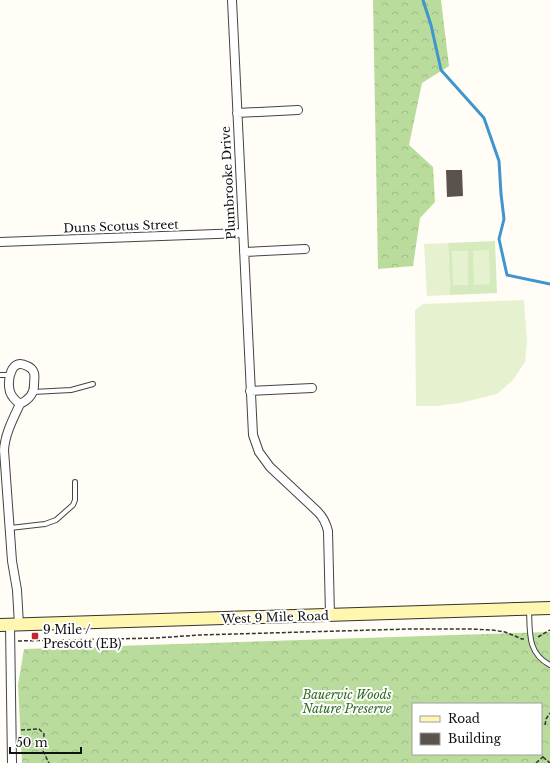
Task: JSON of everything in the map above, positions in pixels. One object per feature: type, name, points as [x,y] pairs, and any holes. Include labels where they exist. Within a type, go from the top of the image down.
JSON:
[{"type":"main road","name":"West 9 Mile Road","points":[[6,625],[550,608]]},
{"type":"street","name":"Plumbrooke Drive","points":[[232,0],[253,435],[259,452],[270,466],[324,518],[327,524],[330,615]]},
{"type":"street","name":"Plumbrooke Drive","points":[[237,113],[298,110]]},
{"type":"street","name":"Duns Scotus Street","points":[[0,242],[243,234]]},
{"type":"street","name":"Plumbrooke Drive","points":[[244,252],[305,249]]},
{"type":"street","points":[[12,763],[6,625],[17,590],[12,561],[5,441],[20,404],[26,401],[33,392],[34,373],[30,367],[23,364],[16,365],[12,368],[10,375],[10,392],[20,404]]},
{"type":"street","points":[[250,391],[312,388]]},
{"type":"lane","points":[[0,375],[10,375]]},
{"type":"lane","points":[[33,392],[71,390],[93,384]]},
{"type":"lane","points":[[10,528],[46,524],[56,520],[74,505],[75,482]]},
{"type":"lane","points":[[528,609],[530,639],[534,650],[543,661],[550,665]]},
{"type":"path","points":[[20,641],[409,629],[492,630],[504,632],[522,639],[530,639],[538,638],[550,630]]},
{"type":"path","points":[[545,725],[546,719],[550,713]]},
{"type":"path","points":[[11,730],[39,729],[44,734],[43,751],[49,763]]},
{"type":"path","points":[[536,763],[544,757],[550,763]]},
{"type":"green space","points":[[373,0],[441,0],[449,66],[422,83],[409,145],[433,167],[435,202],[420,218],[413,266],[378,269]]},
{"type":"green space","points":[[495,241],[497,293],[450,295],[448,243]]},
{"type":"green space","points":[[448,243],[450,295],[427,296],[424,244]]},
{"type":"green space","points":[[489,250],[490,284],[474,285],[473,251]]},
{"type":"green space","points":[[452,251],[468,251],[468,285],[453,285]]},
{"type":"green space","points":[[524,300],[527,341],[525,362],[513,380],[497,394],[460,403],[436,406],[416,406],[415,310],[423,304]]},
{"type":"green space","name":"Bauervic Woods Nature Preserve","points":[[550,632],[550,763],[22,763],[18,685],[24,649]]},
{"type":"building","points":[[446,170],[462,170],[463,196],[447,197]]},
{"type":"waterway","points":[[423,0],[431,25],[441,70],[484,118],[499,161],[504,219],[499,239],[507,275],[550,284]]},
{"type":"place","name":"9 Mile / Prescott (EB)","points":[[35,636]]}]
